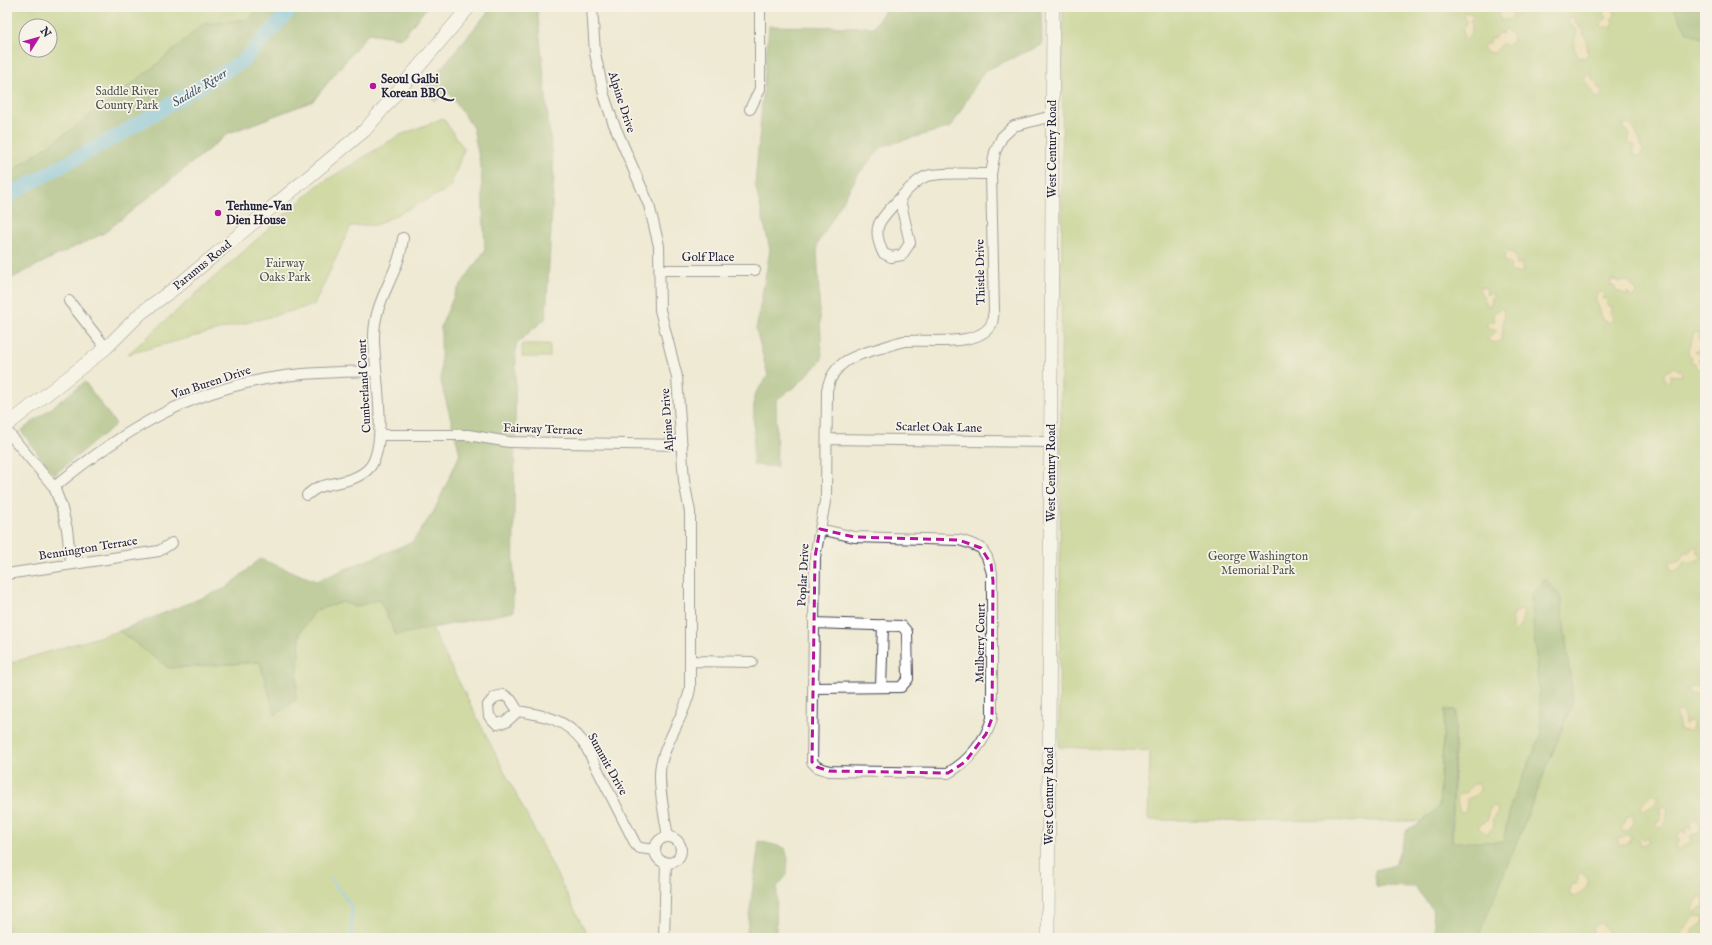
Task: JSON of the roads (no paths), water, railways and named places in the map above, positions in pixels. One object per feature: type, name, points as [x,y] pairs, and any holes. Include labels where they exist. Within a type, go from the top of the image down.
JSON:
[{"type":"main road","name":"Paramus Road","points":[[7,425],[106,348],[141,313],[175,288],[365,130],[469,7]]},
{"type":"main road","name":"West Century Road","points":[[1048,938],[1053,7]]},
{"type":"street","name":"Alpine Drive","points":[[592,7],[595,53],[604,95],[613,122],[649,204],[659,246],[660,310],[677,378],[684,481],[690,512],[691,661],[688,700],[667,744],[661,764],[660,780],[668,837]]},
{"type":"street","points":[[750,109],[760,89],[760,7]]},
{"type":"street","name":"Thistle Drive","points":[[857,354],[904,342],[957,340],[972,337],[985,331],[992,322],[994,311],[991,174],[998,143],[1007,131],[1022,123],[1052,116]]},
{"type":"street","points":[[900,200],[910,243],[902,255],[891,257],[883,253],[877,234],[879,224],[900,200],[921,179],[932,175],[991,174]]},
{"type":"street","name":"Cumberland Court","points":[[307,495],[318,487],[351,480],[365,472],[375,458],[380,435],[374,337],[378,308],[402,252],[404,238]]},
{"type":"street","name":"Golf Place","points":[[660,270],[755,270]]},
{"type":"street","points":[[69,301],[106,348]]},
{"type":"street","name":"Poplar Drive","points":[[835,771],[822,770],[812,762],[815,557],[826,496],[827,390],[829,379],[838,366],[857,354]]},
{"type":"street","name":"Van Buren Drive","points":[[54,487],[134,428],[174,407],[197,398],[249,383],[284,376],[376,371]]},
{"type":"street","points":[[7,431],[54,487],[61,505],[67,529],[71,563]]},
{"type":"street","name":"Fairway Terrace","points":[[380,435],[468,435],[509,442],[682,445]]},
{"type":"street","name":"Scarlet Oak Lane","points":[[827,439],[1051,442]]},
{"type":"street","name":"Mulberry Court","points":[[820,529],[854,537],[959,540],[969,542],[981,548],[987,557],[993,581],[992,718],[986,734],[970,756],[958,767],[948,773],[835,771]]},
{"type":"street","name":"Bennington Terrace","points":[[7,574],[71,563],[159,551],[172,543]]},
{"type":"street","points":[[813,688],[902,687],[908,679],[907,632],[902,626],[814,623]]},
{"type":"street","points":[[881,687],[883,625]]},
{"type":"street","points":[[691,661],[752,662]]},
{"type":"street","name":"Summit Drive","points":[[518,712],[556,719],[577,734],[584,743],[636,845],[640,848],[655,850]]},
{"type":"street","points":[[668,837],[677,842],[680,853],[676,859],[666,862],[657,857],[655,850],[658,841],[668,837]]},
{"type":"street","points":[[664,938],[666,862]]},
{"type":"waterway","name":"Saddle River","points":[[7,196],[124,132],[244,60],[293,7]]},
{"type":"waterway","points":[[331,879],[351,905],[352,938]]},
{"type":"place","name":"Seoul Galbi Korean BBQ","points":[[373,86]]},
{"type":"place","name":"Terhune-Van Dien House","points":[[218,213]]},
{"type":"park label","name":"Saddle River County Park","points":[[127,98]]},
{"type":"park label","name":"Fairway Oaks Park","points":[[285,270]]},
{"type":"park label","name":"George Washington Memorial Park","points":[[1258,563]]}]
